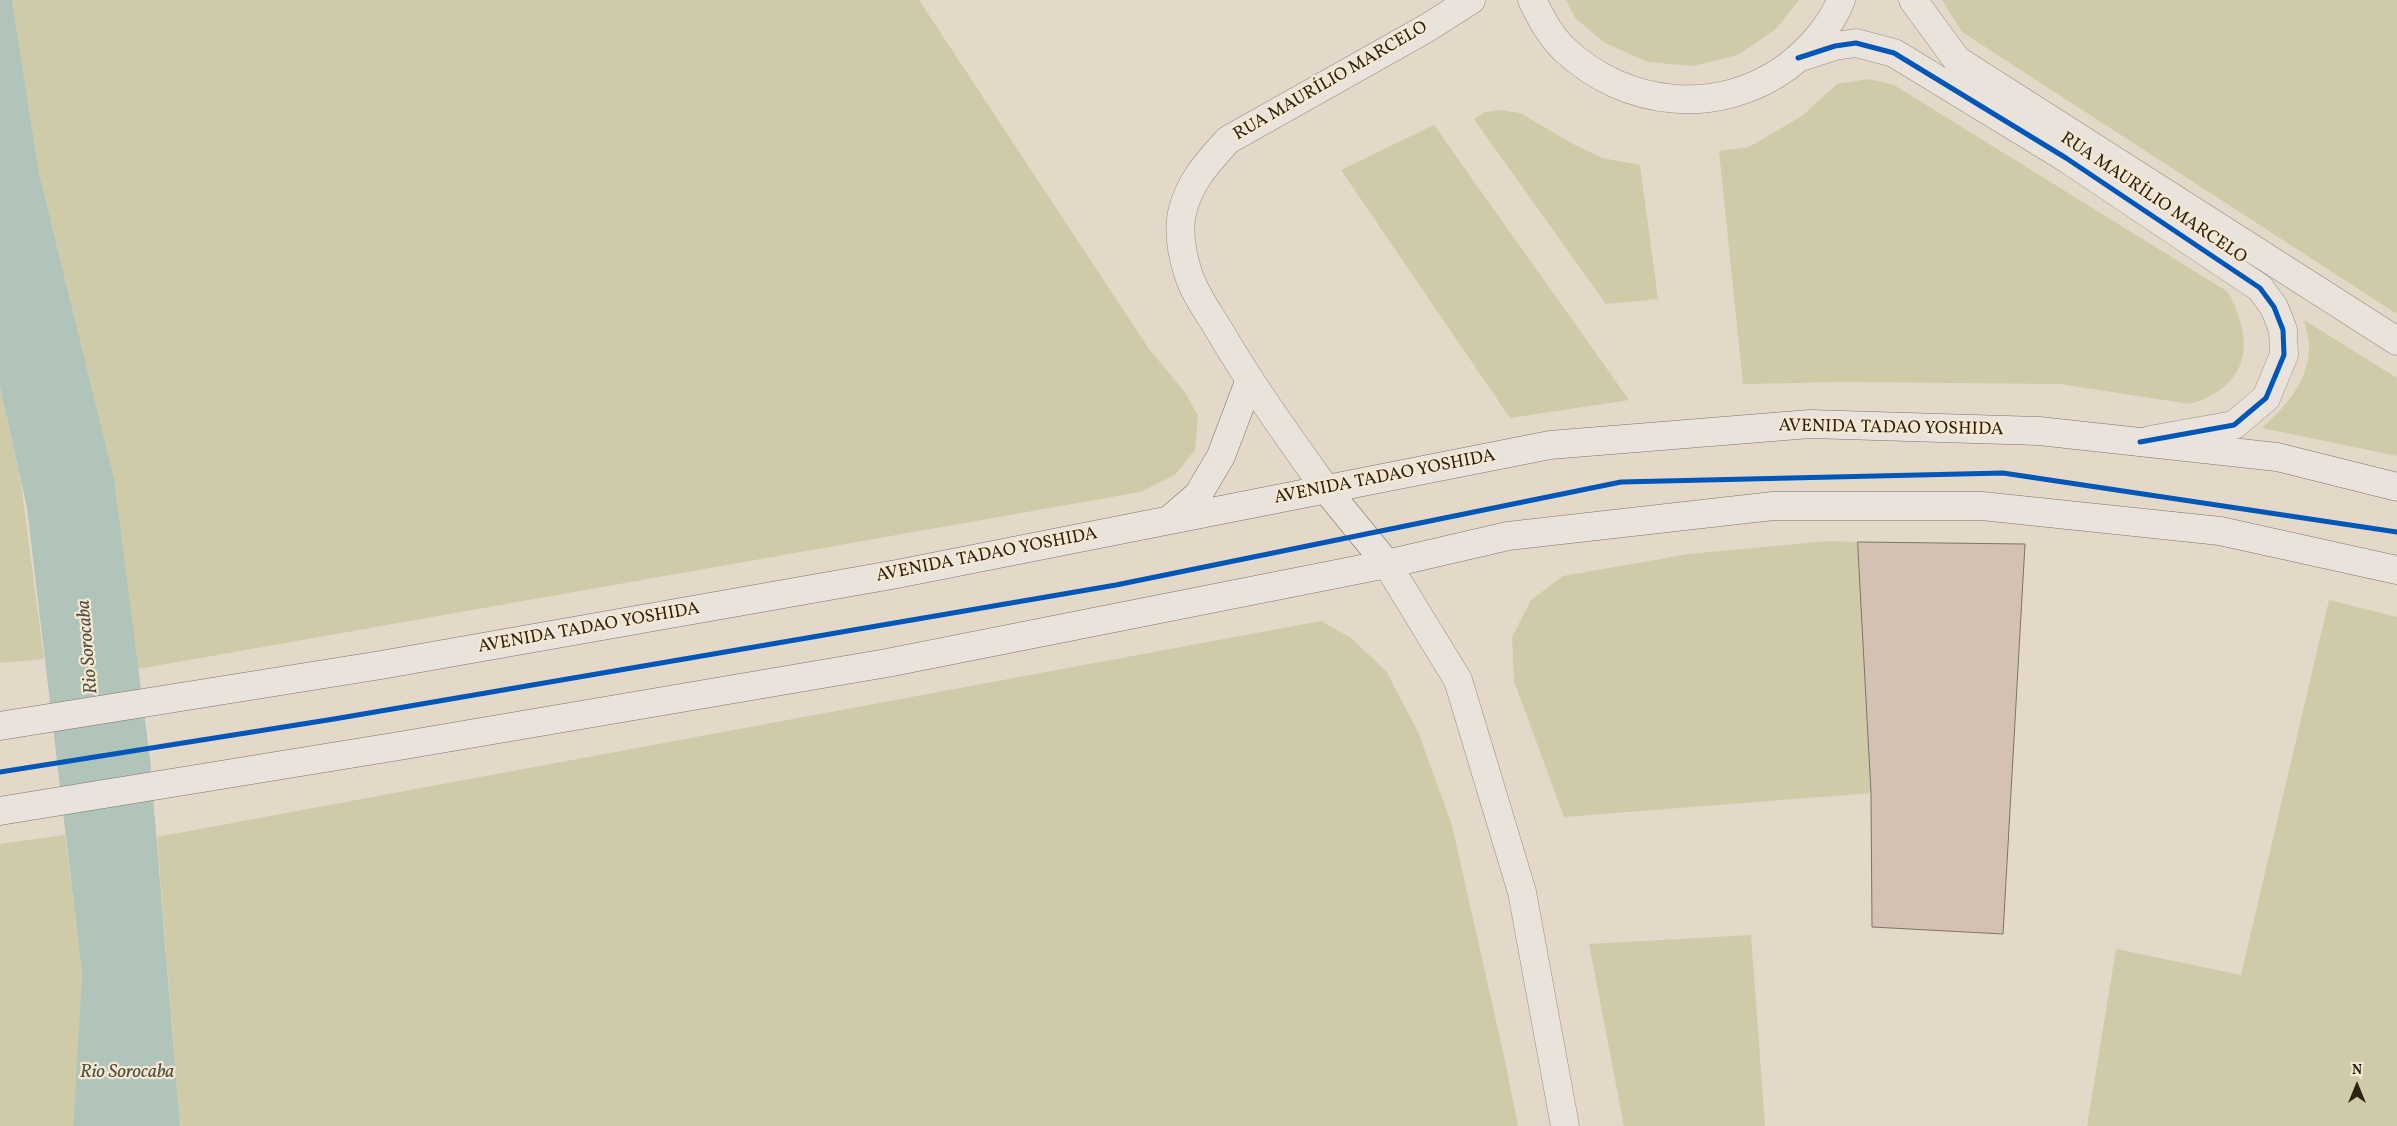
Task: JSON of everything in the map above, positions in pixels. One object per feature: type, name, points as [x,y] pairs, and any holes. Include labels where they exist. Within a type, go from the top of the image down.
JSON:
[{"type":"main road","name":"RUA MAURÍLIO MARCELO","points":[[1471,0],[1427,28],[1228,140],[1204,167],[1191,186],[1182,213],[1181,243],[1189,274],[1250,382],[1325,488],[1387,564],[1458,680],[1522,892],[1565,1126]]},
{"type":"main road","name":"RUA MAURÍLIO MARCELO","points":[[1532,0],[1544,24],[1564,49],[1588,70],[1617,85],[1647,96],[1679,100],[1704,99],[1743,91],[1772,77],[1798,58],[1821,34],[1841,0]]},
{"type":"main road","name":"RUA MAURÍLIO MARCELO","points":[[1913,0],[1958,60],[2397,341]]},
{"type":"main road","name":"RUA MAURÍLIO MARCELO","points":[[1798,58],[1835,46],[1856,44],[1894,53],[2066,158],[2260,288],[2274,307],[2283,330],[2284,355],[2266,398],[2234,425],[2140,442]]},
{"type":"main road","points":[[1168,521],[1198,495],[1221,456],[1250,382]]},
{"type":"main road","name":"AVENIDA TADAO YOSHIDA","points":[[0,726],[381,665],[897,574],[1325,488],[1402,476],[1550,445],[1810,424],[2039,431],[2277,457],[2397,487]]},
{"type":"main road","points":[[0,810],[399,746],[887,663],[1387,564],[1508,536],[1773,506],[1982,506],[2220,531],[2397,570]]},
{"type":"shaded area","points":[[12,0],[919,0],[1149,349],[1185,392],[1198,416],[1195,450],[1175,475],[1140,492],[138,669],[114,478],[39,173]]},
{"type":"shaded area","points":[[1566,0],[1799,0],[1776,29],[1738,55],[1693,66],[1648,62],[1605,43],[1575,18]]},
{"type":"shaded area","points":[[1942,0],[2397,0],[2397,314],[1962,32]]},
{"type":"shaded area","points":[[1869,79],[1894,85],[2228,292],[2237,311],[2244,345],[2242,360],[2236,374],[2225,386],[2210,396],[2190,404],[2060,384],[1845,382],[1743,384],[1719,151],[1749,147],[1802,116],[1837,84]]},
{"type":"shaded area","points":[[1500,110],[1520,113],[1575,145],[1602,158],[1640,165],[1658,299],[1606,304],[1474,119],[1485,112]]},
{"type":"shaded area","points":[[1434,125],[1629,400],[1510,418],[1341,170]]},
{"type":"shaded area","points":[[2304,320],[2397,378],[2397,456],[2262,428],[2279,412],[2293,394],[2304,374],[2309,347]]},
{"type":"shaded area","points":[[0,387],[21,483],[44,659],[0,663]]},
{"type":"shaded area","points":[[1828,541],[1858,542],[1871,793],[1564,817],[1514,681],[1512,637],[1531,600],[1563,576],[1689,554]]},
{"type":"shaded area","points":[[2329,600],[2397,617],[2397,1126],[2087,1126],[2116,949],[2241,975]]},
{"type":"shaded area","points":[[1321,621],[1351,638],[1386,671],[1418,732],[1452,825],[1518,1126],[180,1126],[157,837]]},
{"type":"shaded area","points":[[65,835],[82,973],[73,1126],[0,1126],[0,844]]},
{"type":"shaded area","points":[[1751,935],[1765,1126],[1624,1126],[1589,944]]},
{"type":"water","name":"Rio Sorocaba","points":[[0,0],[12,0],[39,173],[114,478],[150,759],[180,1126],[73,1126],[82,973],[27,508],[0,387]]},
{"type":"building","points":[[1858,542],[2025,544],[2003,934],[1872,927],[1871,793]]},
{"type":"cycle path","points":[[1798,58],[1835,46],[1856,43],[1894,53],[2066,158],[2260,288],[2274,307],[2283,330],[2284,355],[2266,398],[2234,425],[2140,442]]},
{"type":"cycle path","points":[[0,772],[334,719],[1116,585],[1621,482],[2003,473],[2397,532]]}]
